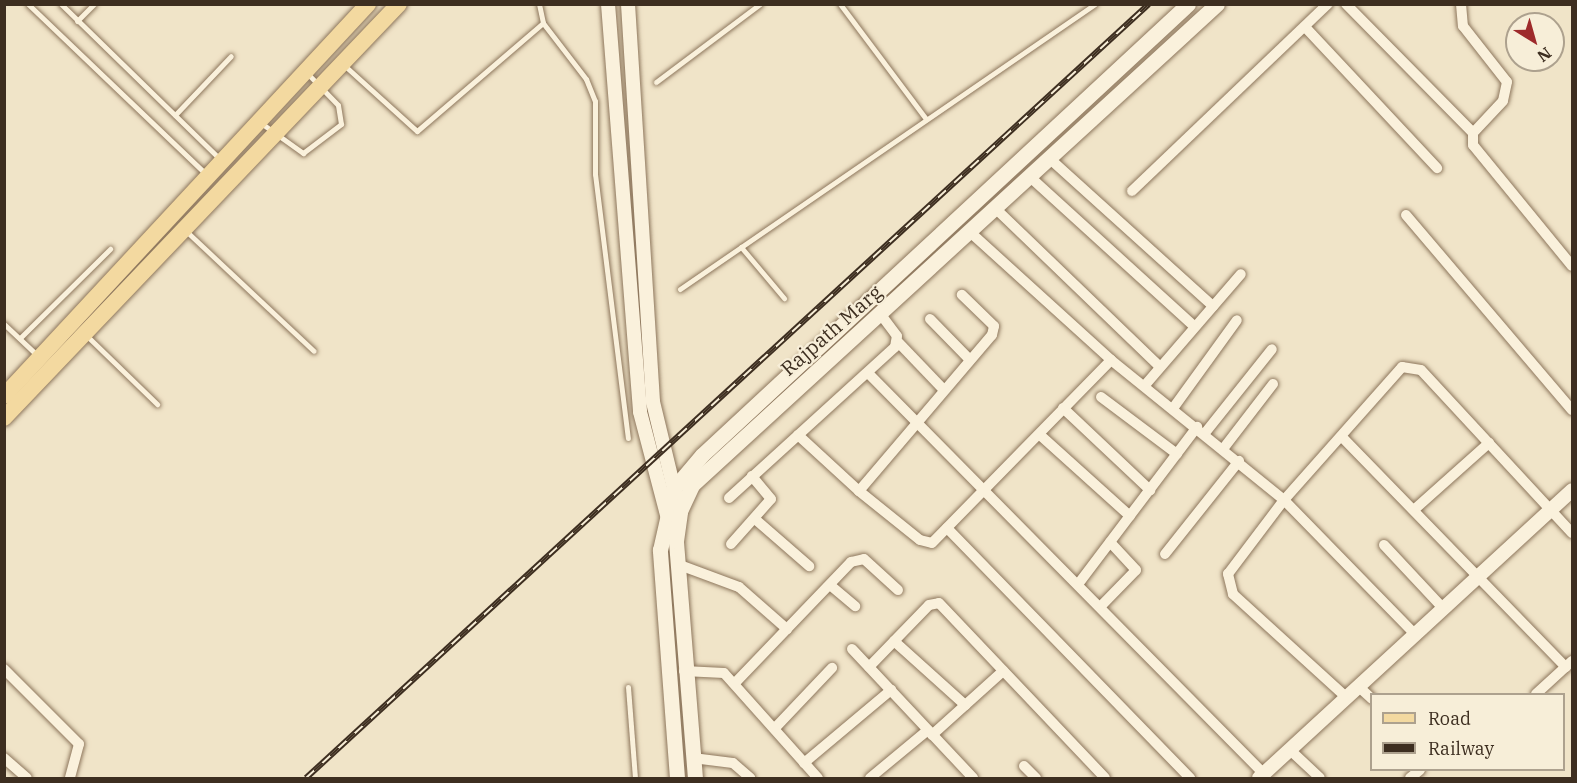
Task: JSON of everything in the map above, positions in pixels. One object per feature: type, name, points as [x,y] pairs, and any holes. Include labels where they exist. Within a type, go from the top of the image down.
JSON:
[{"type":"main road","points":[[4,396],[224,164],[368,4]]},
{"type":"main road","points":[[4,418],[322,89],[399,4]]},
{"type":"main road","name":"Rajpath Marg","points":[[695,778],[684,671],[673,511],[674,488],[702,455],[1188,4]]},
{"type":"main road","name":"Rajpath Marg","points":[[677,778],[660,550],[673,511],[692,485],[715,460],[880,315],[1217,4]]},
{"type":"street","points":[[608,4],[640,412],[673,511]]},
{"type":"street","points":[[628,4],[653,402],[674,488]]},
{"type":"street","points":[[1132,191],[1306,28],[1328,4]]},
{"type":"street","points":[[1346,4],[1473,133],[1477,150],[1572,266]]},
{"type":"street","points":[[1461,4],[1462,26],[1507,82],[1503,101],[1473,133]]},
{"type":"street","points":[[1306,28],[1437,168]]},
{"type":"street","points":[[1049,158],[1213,306]]},
{"type":"street","points":[[1029,176],[1195,327]]},
{"type":"street","points":[[995,208],[1160,367]]},
{"type":"street","points":[[1406,215],[1572,410]]},
{"type":"street","points":[[970,232],[1111,360],[1146,384],[1284,500],[1414,633]]},
{"type":"street","points":[[1146,384],[1241,274]]},
{"type":"street","points":[[859,491],[917,418],[970,360],[994,326],[962,295]]},
{"type":"street","points":[[880,315],[898,342],[943,389]]},
{"type":"street","points":[[930,319],[970,360]]},
{"type":"street","points":[[1174,407],[1237,320]]},
{"type":"street","points":[[729,498],[868,373],[898,342]]},
{"type":"street","points":[[1079,583],[1177,454],[1201,430],[1272,348]]},
{"type":"street","points":[[798,435],[859,491],[925,543],[947,528],[1111,360]]},
{"type":"street","points":[[1346,697],[1227,584],[1228,574],[1284,500],[1342,437],[1390,376],[1412,365],[1489,443],[1572,533]]},
{"type":"street","points":[[868,373],[987,488],[1261,776],[1572,489]]},
{"type":"street","points":[[1223,448],[1273,384]]},
{"type":"street","points":[[1101,397],[1177,454]]},
{"type":"street","points":[[1063,408],[1150,490]]},
{"type":"street","points":[[1040,435],[1130,516]]},
{"type":"street","points":[[1342,437],[1416,508],[1569,664],[1537,693]]},
{"type":"street","points":[[1416,508],[1489,443]]},
{"type":"street","points":[[1165,554],[1239,461]]},
{"type":"street","points":[[731,544],[771,499],[752,476]]},
{"type":"street","points":[[754,519],[809,566]]},
{"type":"street","points":[[947,528],[1190,778]]},
{"type":"street","points":[[1101,606],[1136,570],[1110,542]]},
{"type":"street","points":[[1384,545],[1442,608]]},
{"type":"street","points":[[735,683],[858,558],[898,590]]},
{"type":"street","points":[[677,564],[740,587],[787,629]]},
{"type":"street","points":[[830,585],[855,606]]},
{"type":"street","points":[[869,667],[935,602],[1105,778]]},
{"type":"street","points":[[894,641],[965,705]]},
{"type":"street","points":[[852,649],[973,778]]},
{"type":"street","points":[[775,729],[832,668]]},
{"type":"street","points":[[4,669],[79,744],[70,778]]},
{"type":"street","points":[[684,671],[716,669],[735,683],[818,778]]},
{"type":"street","points":[[870,778],[965,705],[1003,670]]},
{"type":"street","points":[[1358,686],[1370,698]]},
{"type":"street","points":[[804,763],[891,690]]},
{"type":"street","points":[[1289,749],[1320,778]]},
{"type":"street","points":[[4,758],[27,778]]},
{"type":"street","points":[[693,758],[733,763],[750,778]]},
{"type":"street","points":[[1024,766],[1036,778]]},
{"type":"lane","points":[[28,4],[210,178]]},
{"type":"lane","points":[[61,4],[224,164]]},
{"type":"lane","points":[[77,21],[93,4]]},
{"type":"lane","points":[[539,4],[543,23],[586,79],[595,101],[595,174],[628,438]]},
{"type":"lane","points":[[656,81],[760,4]]},
{"type":"lane","points":[[840,4],[926,119]]},
{"type":"lane","points":[[680,289],[1095,4]]},
{"type":"lane","points":[[344,65],[417,131],[543,23]]},
{"type":"lane","points":[[175,115],[231,56]]},
{"type":"lane","points":[[261,123],[299,153],[308,153],[340,124],[341,111],[306,72]]},
{"type":"lane","points":[[595,128],[601,124]]},
{"type":"lane","points":[[185,230],[314,351]]},
{"type":"lane","points":[[741,247],[784,298]]},
{"type":"lane","points":[[20,338],[110,249]]},
{"type":"lane","points":[[4,324],[40,358]]},
{"type":"lane","points":[[85,334],[157,404]]},
{"type":"lane","points":[[628,687],[635,778]]},
{"type":"railway","points":[[306,778],[1149,4]]}]
